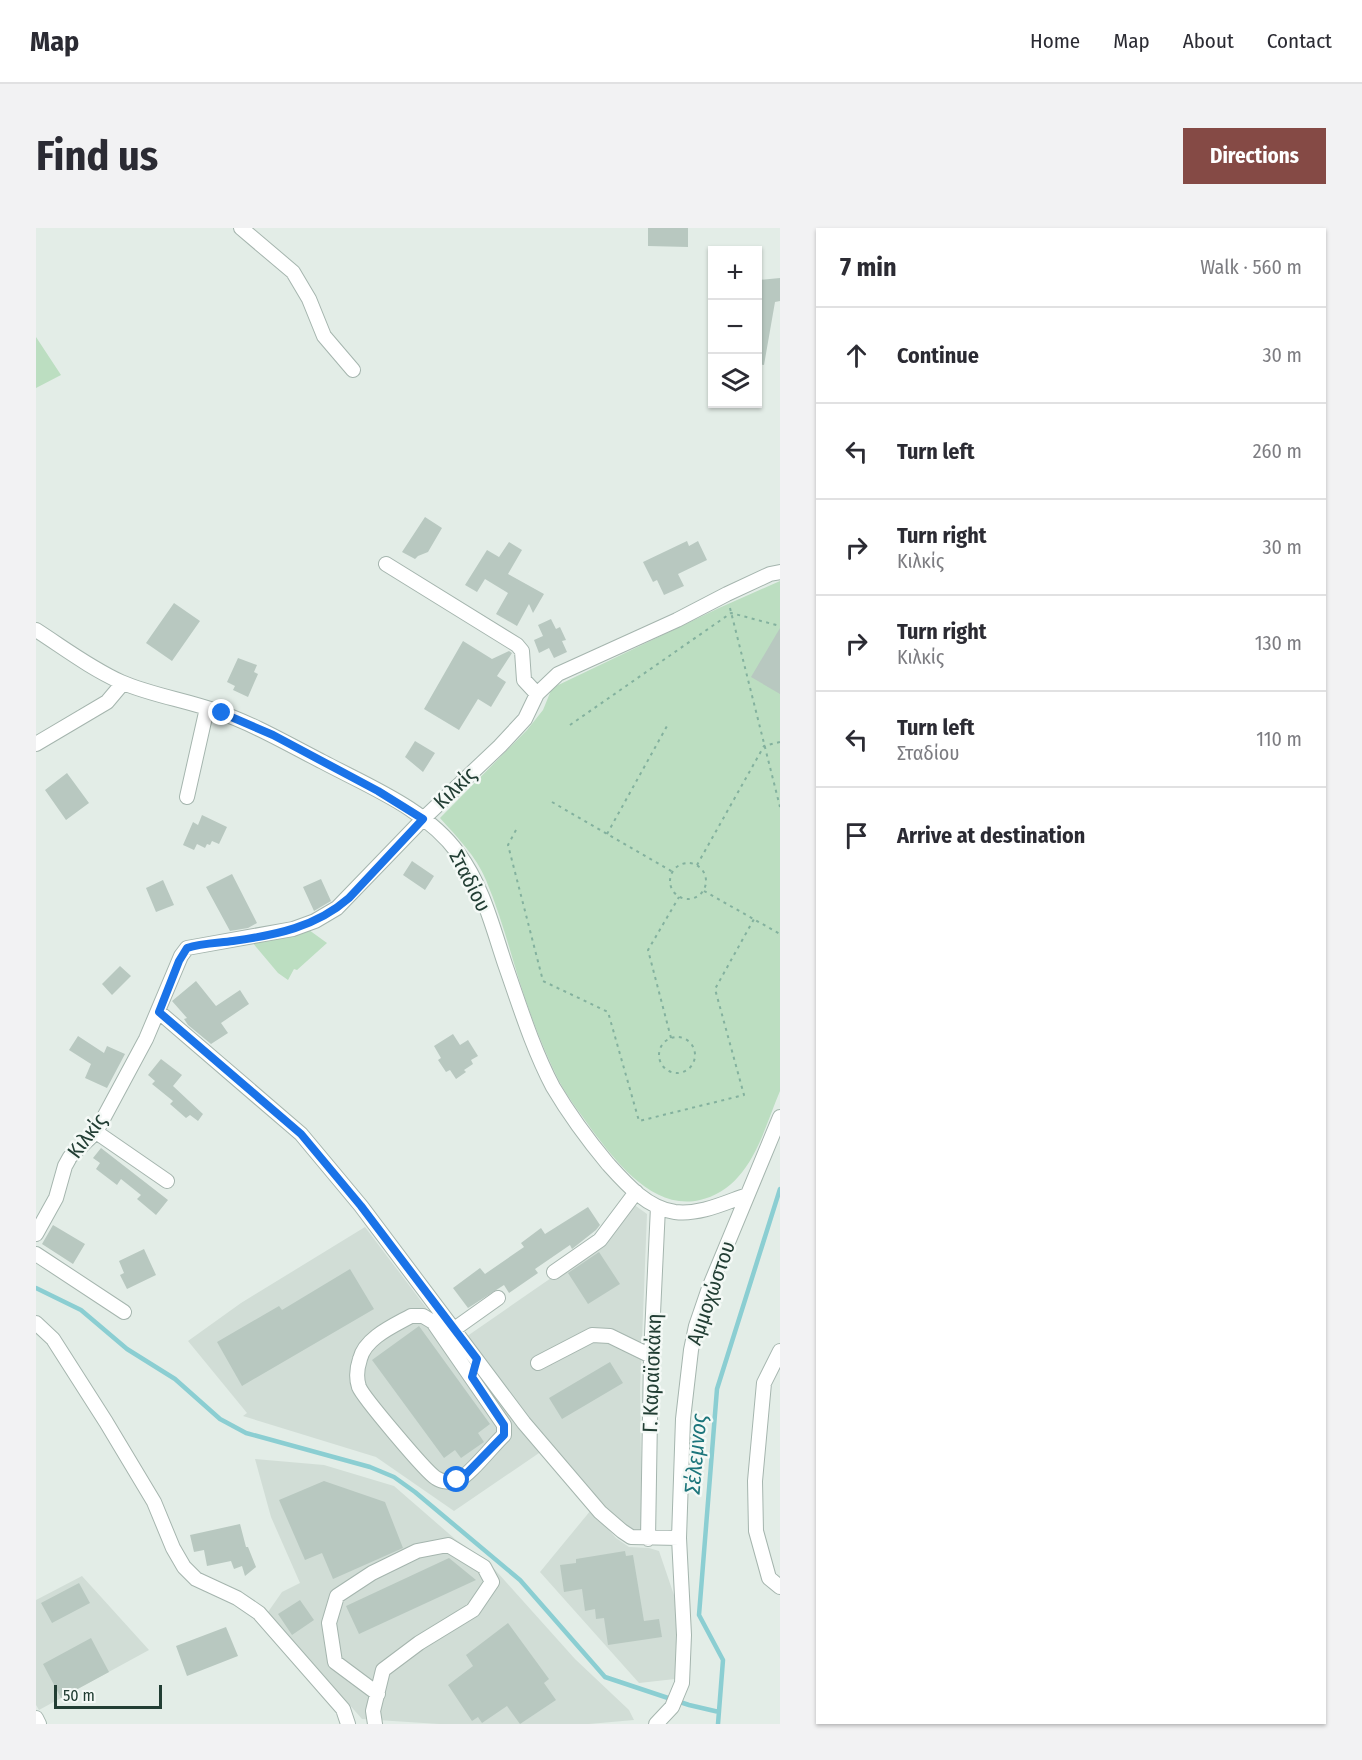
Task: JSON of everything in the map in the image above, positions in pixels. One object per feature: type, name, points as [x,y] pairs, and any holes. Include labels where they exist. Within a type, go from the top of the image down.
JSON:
[{"type":"street","points":[[241,228],[293,272],[309,299],[324,336],[353,370]]},
{"type":"street","points":[[386,564],[517,645],[522,651],[524,680],[537,694]]},
{"type":"street","name":"Κιλκίς","points":[[36,1234],[56,1198],[70,1157],[96,1131],[159,1012],[179,961],[187,948],[305,926],[338,908],[423,819],[500,746],[525,719],[537,694],[558,674],[677,620],[770,574],[780,572]]},
{"type":"street","name":"Σταδίου","points":[[36,630],[123,683],[207,708],[273,735],[378,791],[423,819],[449,841],[476,884],[527,1027],[554,1088],[594,1147],[636,1192],[658,1208],[675,1212],[693,1212],[747,1195]]},
{"type":"street","points":[[36,744],[106,702],[123,683]]},
{"type":"street","points":[[187,796],[207,708]]},
{"type":"street","points":[[159,1012],[295,1127],[361,1206],[524,1423],[600,1512],[627,1535],[636,1538],[680,1538]]},
{"type":"street","name":"Αμμοχώστου","points":[[656,1724],[667,1714],[682,1683],[684,1635],[680,1538],[683,1419],[691,1350],[702,1305],[780,1118]]},
{"type":"street","points":[[96,1131],[167,1181]]},
{"type":"street","points":[[555,1272],[600,1240],[636,1192]]},
{"type":"street","name":"Γ. Καραϊσκάκη","points":[[648,1539],[651,1356],[658,1208]]},
{"type":"street","points":[[36,1254],[124,1312]]},
{"type":"street","points":[[453,1330],[498,1298]]},
{"type":"street","points":[[472,1377],[434,1322],[423,1316],[411,1316],[390,1327],[365,1347],[360,1357],[357,1374],[359,1388],[434,1477],[443,1482],[457,1480],[466,1474],[504,1435],[504,1425],[472,1377],[477,1359]]},
{"type":"street","points":[[36,1323],[53,1339],[112,1432],[154,1502],[184,1568],[196,1579],[237,1598],[259,1613],[343,1709],[348,1724]]},
{"type":"street","points":[[538,1363],[592,1335],[610,1336],[651,1356]]},
{"type":"street","points":[[780,1351],[764,1383],[755,1481],[756,1531],[769,1578],[780,1587]]},
{"type":"street","points":[[375,1724],[374,1711],[378,1694],[383,1670],[419,1642],[473,1610],[492,1582],[484,1567],[448,1545],[417,1551],[372,1573],[337,1596],[329,1623],[335,1662],[378,1694]]},
{"type":"street","points":[[36,1718],[39,1724]]},
{"type":"path","points":[[727,594],[780,807]]},
{"type":"path","points":[[570,724],[731,613],[780,626]]},
{"type":"path","points":[[607,834],[668,726]]},
{"type":"path","points":[[696,865],[764,746],[780,742]]},
{"type":"path","points":[[552,802],[672,872]]},
{"type":"path","points":[[516,830],[508,845],[543,981],[608,1012],[639,1121],[744,1095],[715,989],[754,919]]},
{"type":"path","points":[[683,863],[696,865],[706,875],[704,891],[694,899],[679,897],[671,886],[672,872],[683,863]]},
{"type":"path","points":[[704,891],[780,934]]},
{"type":"path","points":[[672,1038],[648,950],[679,897]]},
{"type":"path","points":[[672,1038],[683,1038],[694,1050],[691,1066],[676,1073],[665,1069],[659,1060],[662,1044],[672,1038]]},
{"type":"shaded area","points":[[633,1204],[647,1214],[640,1391],[642,1533],[633,1531],[597,1500],[463,1339],[606,1240]]},
{"type":"shaded area","points":[[365,1227],[462,1355],[542,1451],[454,1511],[376,1457],[243,1416],[247,1413],[188,1341],[241,1303]]},
{"type":"shaded area","points":[[255,1459],[324,1465],[394,1486],[455,1539],[488,1562],[575,1659],[629,1710],[634,1720],[589,1724],[439,1724],[362,1719],[268,1612],[282,1592],[300,1583],[271,1517]]},
{"type":"shaded area","points":[[591,1510],[616,1538],[629,1547],[659,1551],[677,1604],[675,1679],[639,1683],[540,1572]]},
{"type":"shaded area","points":[[82,1576],[149,1650],[39,1710],[36,1705],[36,1600]]},
{"type":"green space","points":[[36,337],[61,375],[36,388]]},
{"type":"green space","points":[[780,581],[780,1091],[752,1158],[738,1177],[711,1197],[683,1202],[652,1191],[625,1170],[566,1094],[532,1018],[499,914],[482,871],[472,855],[440,818],[527,730],[543,710],[552,688]]},
{"type":"green space","points":[[309,930],[327,943],[297,970],[294,969],[288,980],[278,973],[252,942]]},
{"type":"building","points":[[648,228],[688,228],[688,247],[648,246]]},
{"type":"building","points":[[780,278],[780,301],[775,302],[764,365],[762,365],[762,280]]},
{"type":"building","points":[[425,517],[442,528],[428,552],[415,559],[402,552]]},
{"type":"building","points":[[687,541],[689,546],[698,541],[707,560],[678,574],[684,586],[664,595],[657,580],[653,582],[643,562]]},
{"type":"building","points":[[509,542],[522,550],[508,574],[544,594],[533,613],[529,604],[517,626],[496,614],[508,593],[485,579],[477,592],[465,585],[487,550],[499,557]]},
{"type":"building","points":[[174,603],[200,621],[172,661],[146,643]]},
{"type":"building","points":[[551,619],[556,629],[560,627],[566,640],[562,641],[567,652],[554,658],[549,648],[539,653],[534,640],[543,636],[538,625]]},
{"type":"building","points":[[780,628],[780,694],[751,677]]},
{"type":"building","points":[[463,641],[492,659],[509,651],[512,653],[497,676],[506,682],[491,707],[478,699],[459,730],[424,709]]},
{"type":"building","points":[[238,658],[257,665],[254,672],[258,674],[248,697],[233,690],[235,686],[227,682]]},
{"type":"building","points":[[415,741],[435,753],[423,772],[405,757]]},
{"type":"building","points":[[67,773],[89,803],[66,820],[45,790]]},
{"type":"building","points":[[202,815],[227,827],[219,844],[212,841],[205,848],[197,844],[194,850],[183,845],[193,822],[198,825]]},
{"type":"building","points":[[412,861],[434,876],[425,890],[403,875]]},
{"type":"building","points":[[232,874],[257,923],[248,928],[230,931],[206,887]]},
{"type":"building","points":[[321,879],[331,901],[314,911],[303,887]]},
{"type":"building","points":[[163,880],[174,905],[156,912],[146,888]]},
{"type":"building","points":[[120,966],[131,976],[112,995],[102,984]]},
{"type":"building","points":[[196,981],[216,1006],[240,990],[249,1004],[221,1023],[228,1033],[211,1044],[188,1025],[184,1019],[187,1018],[172,1001]]},
{"type":"building","points":[[453,1034],[460,1045],[468,1040],[478,1056],[471,1060],[473,1064],[464,1070],[466,1072],[456,1079],[450,1070],[446,1072],[438,1060],[441,1058],[434,1046]]},
{"type":"building","points":[[78,1036],[104,1053],[107,1046],[125,1054],[107,1088],[85,1078],[91,1064],[69,1050]]},
{"type":"building","points":[[161,1059],[182,1075],[173,1086],[203,1114],[198,1121],[190,1115],[186,1118],[170,1104],[173,1101],[152,1084],[155,1081],[148,1075]]},
{"type":"building","points":[[101,1148],[168,1200],[156,1215],[137,1199],[141,1195],[121,1179],[117,1185],[96,1169],[100,1163],[93,1158]]},
{"type":"building","points":[[588,1207],[600,1225],[596,1230],[572,1249],[570,1245],[535,1269],[538,1273],[509,1293],[504,1285],[468,1308],[453,1288],[480,1268],[485,1274],[524,1247],[521,1243],[541,1228],[545,1234]]},
{"type":"building","points":[[53,1225],[85,1244],[73,1264],[42,1244]]},
{"type":"building","points":[[144,1249],[156,1275],[127,1289],[120,1275],[124,1273],[119,1261]]},
{"type":"building","points":[[599,1252],[620,1284],[588,1304],[568,1273]]},
{"type":"building","points":[[350,1269],[374,1309],[242,1386],[217,1342],[279,1306],[282,1310]]},
{"type":"building","points":[[419,1326],[490,1424],[478,1433],[484,1442],[461,1458],[455,1450],[444,1458],[372,1360]]},
{"type":"building","points":[[610,1362],[623,1383],[562,1419],[549,1398]]},
{"type":"building","points":[[324,1481],[385,1502],[403,1548],[333,1579],[322,1553],[305,1560],[279,1500]]},
{"type":"building","points":[[240,1524],[246,1547],[256,1567],[245,1576],[242,1566],[234,1569],[231,1561],[207,1566],[204,1550],[194,1552],[190,1535]]},
{"type":"building","points":[[625,1551],[626,1556],[633,1555],[644,1621],[659,1619],[662,1637],[608,1645],[604,1618],[596,1619],[595,1609],[585,1611],[582,1589],[564,1592],[560,1565],[576,1563],[576,1559]]},
{"type":"building","points":[[449,1558],[476,1580],[359,1634],[346,1606]]},
{"type":"building","points":[[79,1583],[90,1603],[52,1623],[41,1603]]},
{"type":"building","points":[[300,1600],[314,1620],[292,1635],[278,1614]]},
{"type":"building","points":[[508,1623],[549,1679],[544,1683],[556,1700],[520,1724],[507,1706],[482,1723],[478,1717],[472,1721],[448,1685],[473,1666],[466,1655]]},
{"type":"building","points":[[226,1627],[238,1656],[187,1676],[176,1646]]},
{"type":"building","points":[[91,1638],[109,1672],[61,1698],[43,1664]]},
{"type":"waterway","name":"Σέλεμνος","points":[[718,1724],[723,1660],[699,1615],[717,1389],[780,1189]]},
{"type":"waterway","points":[[36,1288],[81,1310],[127,1349],[175,1379],[220,1419],[246,1433],[370,1467],[394,1477],[520,1580],[605,1677],[689,1705],[719,1712]]},
{"type":"route","points":[[222,713],[273,735],[378,791],[423,819],[349,898],[338,908],[315,921],[282,932],[187,948],[179,961],[159,1012],[295,1127],[361,1206],[477,1359],[472,1377],[504,1425],[504,1435],[466,1474],[457,1480]]}]
